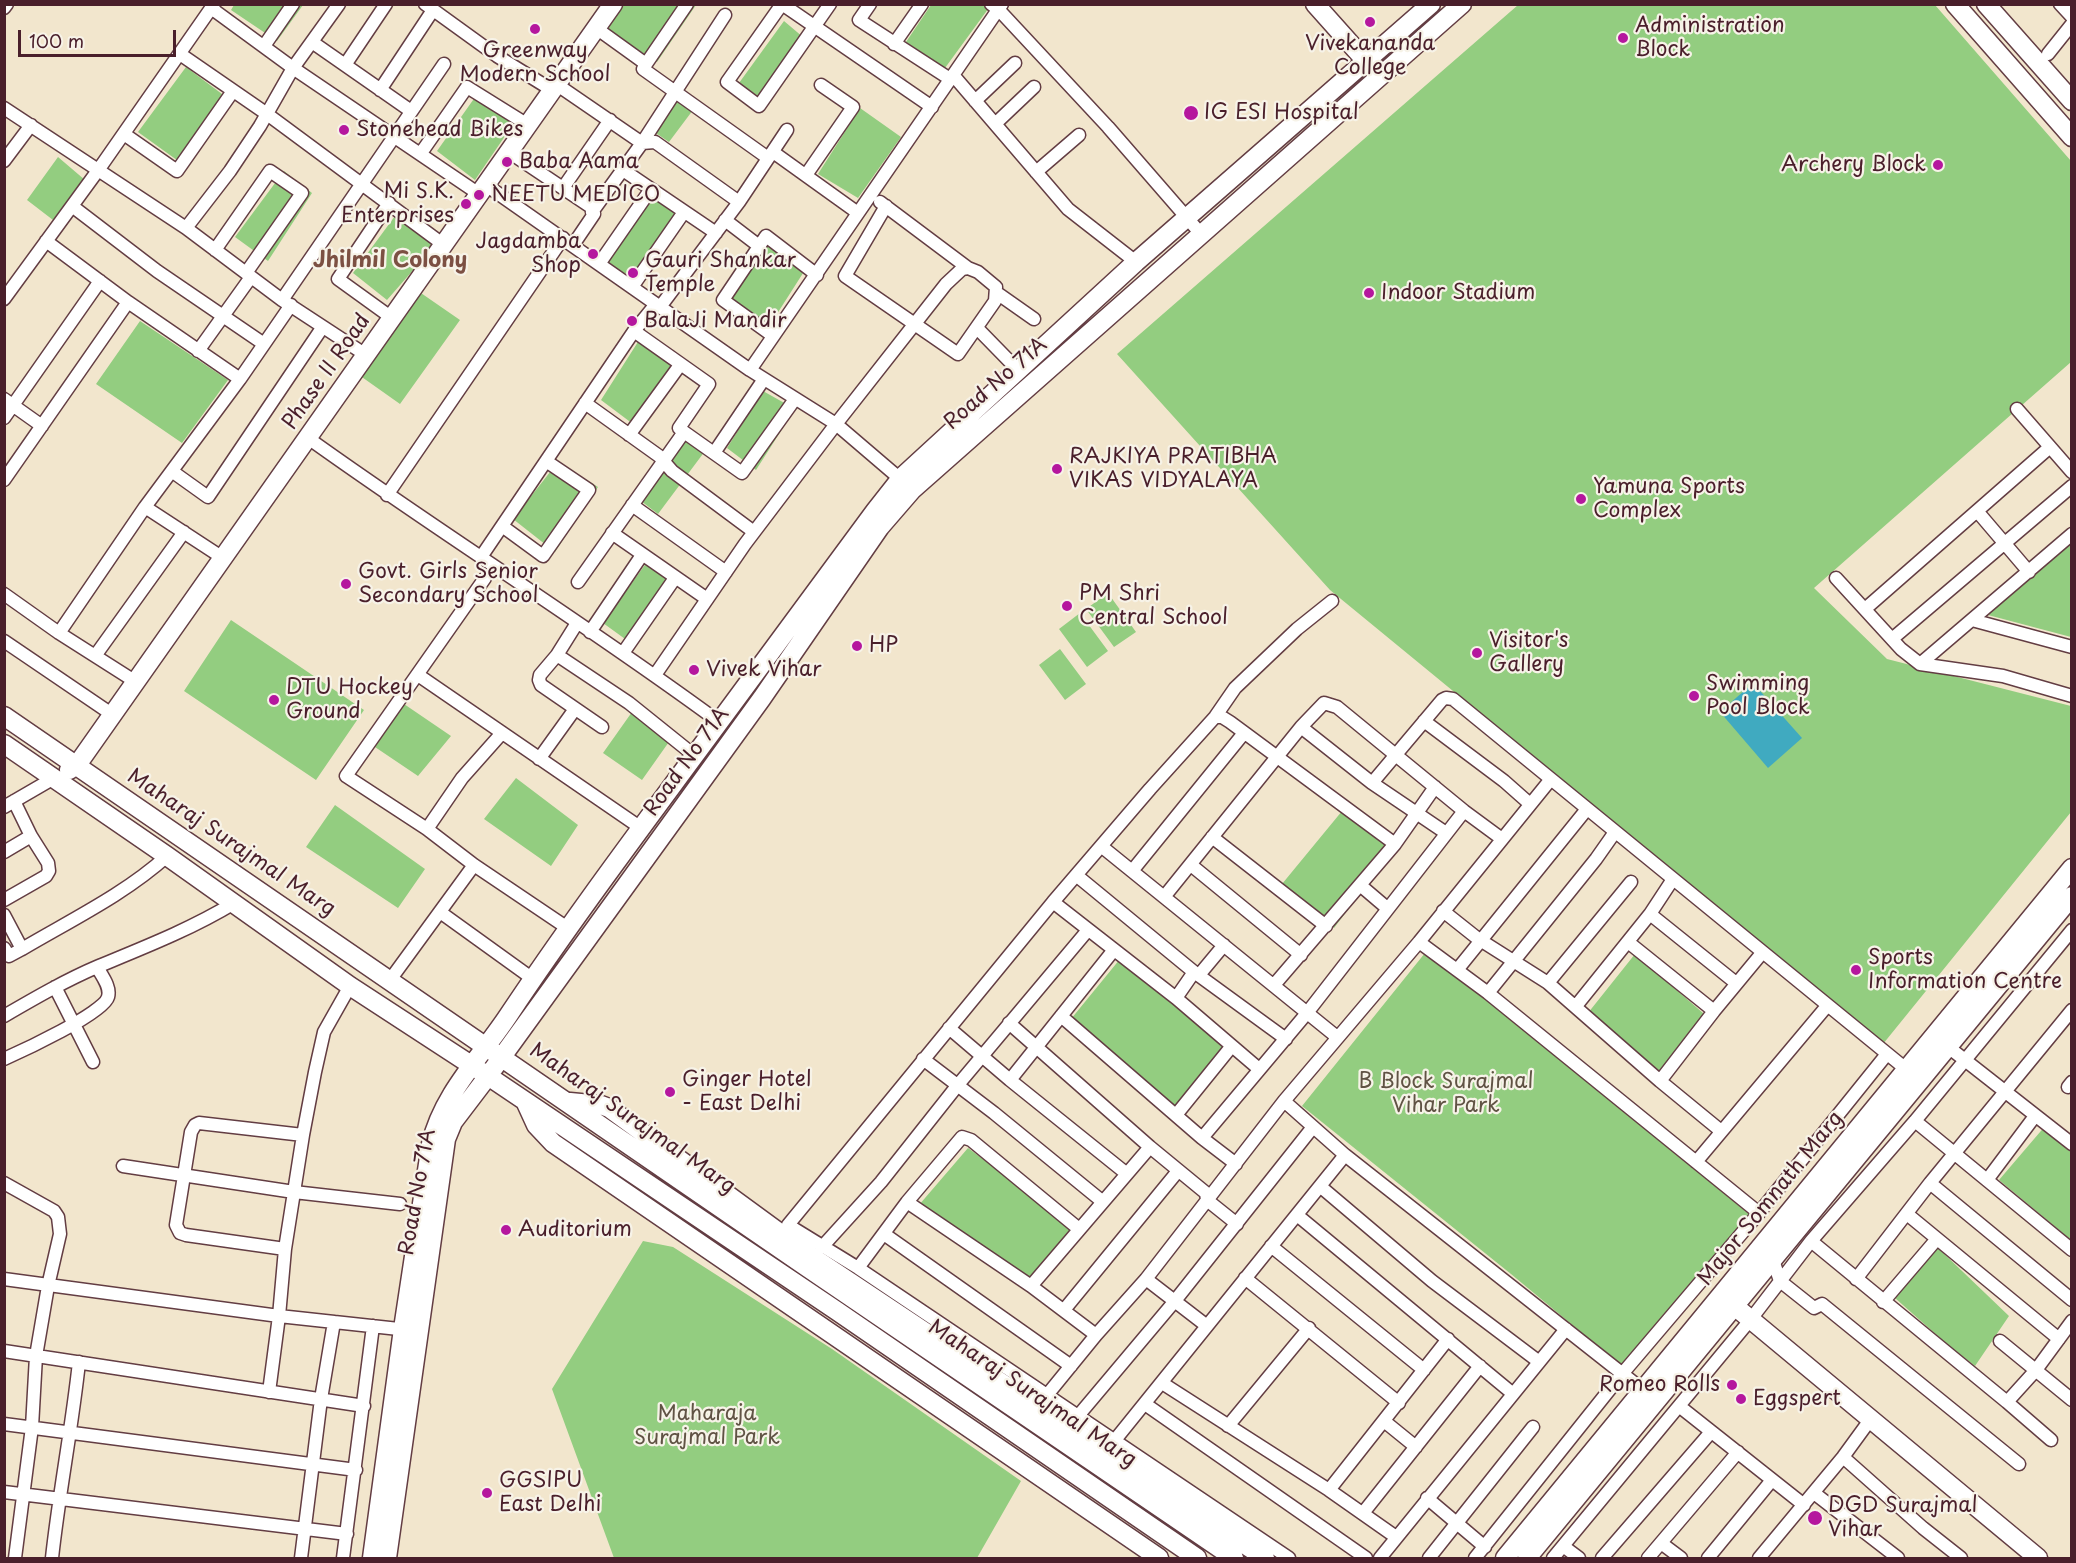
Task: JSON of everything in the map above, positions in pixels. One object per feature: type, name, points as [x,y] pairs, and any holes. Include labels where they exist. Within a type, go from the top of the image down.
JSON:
[{"type":"street","points":[[264,46],[293,4]]},
{"type":"street","points":[[186,228],[230,171],[267,114],[293,68],[339,4]]},
{"type":"street","points":[[345,65],[386,4]]},
{"type":"street","name":"Phase II Road","points":[[77,765],[613,4]]},
{"type":"street","points":[[687,4],[643,69],[674,92],[806,176],[858,213]]},
{"type":"street","points":[[830,4],[815,26],[759,105],[727,82],[782,4],[815,26],[932,106]]},
{"type":"street","points":[[870,4],[859,20],[894,44],[952,77],[1068,209],[1136,262]]},
{"type":"street","points":[[894,44],[922,4]]},
{"type":"street","points":[[1315,4],[1380,77]]},
{"type":"street","name":"Road No 71A","points":[[372,1558],[446,1139],[453,1122],[489,1076],[494,1051],[533,980],[719,723],[906,484],[1018,370],[1136,262],[1431,4]]},
{"type":"street","name":"Road No 71A","points":[[387,1558],[435,1128],[451,1096],[471,1065],[494,1051],[755,708],[880,527],[906,484],[1202,234],[1462,4]]},
{"type":"street","points":[[1955,4],[2072,137]]},
{"type":"street","points":[[1986,4],[2072,101]]},
{"type":"street","points":[[2060,4],[2072,17]]},
{"type":"street","points":[[4,299],[9,283],[46,241],[72,206],[212,6],[293,68],[421,153],[568,241],[750,370],[836,424],[906,484]]},
{"type":"street","points":[[750,370],[952,77],[997,6],[1202,234]]},
{"type":"street","points":[[380,90],[429,7],[496,56],[610,120],[642,143],[655,142],[739,202]]},
{"type":"street","points":[[387,495],[568,241],[594,214],[592,212],[642,143],[725,15]]},
{"type":"street","points":[[2048,54],[2072,24]]},
{"type":"street","points":[[596,28],[646,64]]},
{"type":"street","points":[[312,42],[411,111]]},
{"type":"street","points":[[180,54],[267,114],[444,245]]},
{"type":"street","points":[[975,101],[1015,63]]},
{"type":"street","points":[[59,633],[146,507],[264,344],[362,183],[444,64]]},
{"type":"street","points":[[806,176],[853,107],[821,85]]},
{"type":"street","points":[[421,153],[467,87],[528,125]]},
{"type":"street","points":[[994,124],[1034,87]]},
{"type":"street","points":[[124,134],[177,171],[233,91]]},
{"type":"street","points":[[4,108],[186,228],[322,328],[366,355]]},
{"type":"street","points":[[563,188],[610,120]]},
{"type":"street","points":[[4,161],[31,124]]},
{"type":"street","points":[[481,557],[634,331],[716,233],[787,130]]},
{"type":"street","points":[[1036,172],[1079,135]]},
{"type":"street","points":[[509,152],[594,209]]},
{"type":"street","points":[[623,170],[716,233]]},
{"type":"street","points":[[198,351],[223,318],[248,275],[302,193],[270,171],[215,250]]},
{"type":"street","points":[[599,264],[651,189]]},
{"type":"street","points":[[871,195],[886,206],[968,268],[989,280],[996,287],[995,301],[958,354],[845,276],[886,206]]},
{"type":"street","points":[[389,203],[338,279],[392,318]]},
{"type":"street","points":[[72,206],[157,271],[264,344]]},
{"type":"street","points":[[632,287],[684,212]]},
{"type":"street","points":[[725,220],[759,246]]},
{"type":"street","points":[[773,336],[723,300],[766,236],[817,275]]},
{"type":"street","points":[[46,241],[128,302],[240,379]]},
{"type":"street","points":[[655,675],[754,532],[836,424],[946,284],[962,269],[968,268]]},
{"type":"street","points":[[4,418],[9,402],[100,281]]},
{"type":"street","points":[[997,293],[1034,319]]},
{"type":"street","points":[[4,480],[128,302]]},
{"type":"street","points":[[173,472],[208,497],[322,328]]},
{"type":"street","points":[[977,328],[1018,370]]},
{"type":"street","points":[[634,331],[710,384],[679,428],[742,473],[795,399]]},
{"type":"street","points":[[629,435],[680,365]]},
{"type":"street","points":[[714,453],[764,379]]},
{"type":"street","points":[[9,402],[42,426]]},
{"type":"street","points":[[585,403],[659,456],[672,471],[754,532]]},
{"type":"street","points":[[2018,409],[2072,472]]},
{"type":"street","points":[[578,582],[684,432]]},
{"type":"street","points":[[308,438],[387,495],[655,675],[719,723]]},
{"type":"street","points":[[1865,609],[2050,447]]},
{"type":"street","points":[[502,526],[543,556],[589,490],[546,461]]},
{"type":"street","points":[[1892,639],[2072,486]]},
{"type":"street","points":[[632,505],[726,572]]},
{"type":"street","points":[[146,507],[223,558]]},
{"type":"street","points":[[1977,512],[2029,572]]},
{"type":"street","points":[[95,656],[184,532]]},
{"type":"street","points":[[612,533],[708,599]]},
{"type":"street","points":[[1920,664],[2072,534]]},
{"type":"street","points":[[590,632],[642,555]]},
{"type":"street","points":[[485,578],[346,776],[427,829],[474,865],[569,929]]},
{"type":"street","points":[[623,653],[675,578]]},
{"type":"street","points":[[1836,578],[1892,639],[1920,664],[2003,676],[2072,696]]},
{"type":"street","points":[[4,594],[59,633],[136,682]]},
{"type":"street","points":[[1265,1558],[815,1258],[788,1225],[1076,874],[1215,717],[1235,688],[1298,629],[1332,601]]},
{"type":"street","points":[[1972,620],[2072,646]]},
{"type":"street","points":[[577,623],[557,655],[546,666],[539,680],[541,685],[602,728]]},
{"type":"street","points":[[4,641],[113,715]]},
{"type":"street","points":[[557,655],[629,703],[695,756]]},
{"type":"street","points":[[418,675],[641,828]]},
{"type":"street","points":[[1372,783],[1442,700],[1453,699],[1906,1069]]},
{"type":"street","points":[[1164,897],[1301,727],[1324,703],[1338,707],[1464,811],[1502,839]]},
{"type":"street","points":[[539,759],[575,709]]},
{"type":"street","name":"Maharaj Surajmal Marg","points":[[4,716],[568,1102],[601,1105],[609,1108],[815,1258]]},
{"type":"street","points":[[1215,717],[1222,717],[1395,844]]},
{"type":"street","points":[[1424,721],[1504,781],[1530,804]]},
{"type":"street","points":[[1301,727],[1372,783],[1446,833]]},
{"type":"street","points":[[427,829],[462,778],[502,733]]},
{"type":"street","points":[[1132,871],[1244,733]]},
{"type":"street","name":"Maharaj Surajmal Marg","points":[[4,744],[350,986],[489,1076],[820,1299],[1197,1558]]},
{"type":"street","points":[[4,900],[48,874],[48,863],[9,804],[77,765]]},
{"type":"street","points":[[1038,1407],[1096,1335],[1146,1279],[1284,1101],[1419,942],[1551,779]]},
{"type":"street","points":[[1274,985],[1395,844],[1435,787]]},
{"type":"street","points":[[1457,969],[1587,809]]},
{"type":"street","points":[[1202,1138],[1307,1012],[1464,811]]},
{"type":"street","points":[[1488,993],[1596,859],[1615,832]]},
{"type":"street","points":[[4,852],[31,836]]},
{"type":"street","points":[[1212,837],[1326,926]]},
{"type":"street","points":[[1101,846],[1337,1037]]},
{"type":"street","points":[[6,954],[22,949],[114,895],[154,868],[167,856]]},
{"type":"street","points":[[390,980],[474,865]]},
{"type":"street","points":[[1191,865],[1301,955]]},
{"type":"street","name":"Major Somnath Marg","points":[[1505,1558],[1643,1390],[1728,1300],[1773,1260],[1947,1046],[1958,1020],[2072,868]]},
{"type":"street","points":[[1076,874],[1196,974],[1286,1038]]},
{"type":"street","points":[[1576,1006],[1650,914],[1673,879]]},
{"type":"street","points":[[1548,983],[1631,882]]},
{"type":"street","points":[[1360,885],[1387,908]]},
{"type":"street","name":"Major Somnath Marg","points":[[1527,1558],[1906,1069],[1958,1020],[2072,896]]},
{"type":"street","points":[[1053,902],[1176,998],[1259,1069]]},
{"type":"street","points":[[4,1016],[55,987],[97,967],[170,938],[234,903]]},
{"type":"street","points":[[440,912],[533,980]]},
{"type":"street","points":[[1443,912],[1481,940],[1548,983],[1721,1131]]},
{"type":"street","points":[[1650,914],[1736,983]]},
{"type":"street","points":[[4,915],[22,949]]},
{"type":"street","points":[[815,1258],[881,1182],[957,1086],[1088,930]]},
{"type":"street","points":[[1553,1558],[1751,1320],[1810,1241],[1914,1121],[2072,930]]},
{"type":"street","points":[[1419,942],[1488,993],[1759,1213]]},
{"type":"street","points":[[1628,942],[1714,1011]]},
{"type":"street","points":[[1176,998],[1224,945]]},
{"type":"street","points":[[1010,1080],[1113,951]]},
{"type":"street","points":[[1660,1081],[1762,953]]},
{"type":"street","points":[[4,1059],[102,1006],[108,998],[108,987],[97,967]]},
{"type":"street","points":[[269,1392],[285,1249],[303,1135],[324,1032],[350,986]]},
{"type":"street","points":[[55,987],[93,1062]]},
{"type":"street","points":[[1696,1162],[1827,1006]]},
{"type":"street","points":[[1856,1279],[1930,1183],[2072,1010]]},
{"type":"street","points":[[1061,1016],[1202,1138],[1236,1164]]},
{"type":"street","points":[[1009,1023],[1206,1193],[1207,1200],[1237,1224]]},
{"type":"street","points":[[949,1028],[1126,1174]]},
{"type":"street","points":[[1947,1046],[2004,1093],[2072,1144]]},
{"type":"street","points":[[1176,1115],[1231,1047]]},
{"type":"street","points":[[1475,1558],[1622,1374],[1759,1213],[1887,1054]]},
{"type":"street","points":[[923,1059],[994,1113],[1103,1202]]},
{"type":"street","name":"Maharaj Surajmal Marg","points":[[525,1101],[536,1125],[553,1143],[1159,1558]]},
{"type":"street","points":[[1284,1101],[1345,1155],[1643,1390]]},
{"type":"street","points":[[1986,1180],[2035,1116]]},
{"type":"street","points":[[1914,1121],[2072,1250]]},
{"type":"street","points":[[285,1249],[180,1233],[176,1225],[191,1132],[195,1125],[303,1135]]},
{"type":"street","points":[[1078,1416],[1174,1302],[1313,1127]]},
{"type":"street","points":[[858,1268],[907,1202],[962,1137],[966,1137],[1079,1229]]},
{"type":"street","points":[[1031,1286],[1150,1147]]},
{"type":"street","points":[[1116,1440],[1345,1155]]},
{"type":"street","points":[[123,1166],[294,1192],[400,1204]]},
{"type":"street","points":[[1064,1310],[1178,1171]]},
{"type":"street","points":[[4,1183],[54,1211],[58,1217],[60,1234],[36,1356],[32,1427],[15,1558]]},
{"type":"street","points":[[1930,1183],[2072,1300]]},
{"type":"street","points":[[1321,1187],[1432,1281],[1538,1361]]},
{"type":"street","points":[[907,1202],[1031,1286],[1096,1335]]},
{"type":"street","points":[[1907,1214],[2059,1339]]},
{"type":"street","points":[[1297,1215],[1512,1393]]},
{"type":"street","points":[[884,1234],[1071,1366]]},
{"type":"street","points":[[1883,1302],[1936,1240]]},
{"type":"street","points":[[1810,1241],[2051,1440]]},
{"type":"street","points":[[1271,1246],[1425,1370]]},
{"type":"street","points":[[815,1258],[858,1268],[1038,1407],[1078,1416],[1289,1558]]},
{"type":"street","points":[[1773,1260],[1780,1281],[1814,1308],[1822,1304],[2019,1464]]},
{"type":"street","points":[[1245,1278],[1399,1403]]},
{"type":"street","points":[[4,1279],[279,1316],[411,1330]]},
{"type":"street","points":[[1146,1279],[1207,1326]]},
{"type":"street","points":[[1728,1300],[2038,1558]]},
{"type":"street","points":[[301,1558],[321,1399],[334,1322]]},
{"type":"street","points":[[2007,1402],[2036,1370],[2072,1322]]},
{"type":"street","points":[[343,1558],[373,1326]]},
{"type":"street","points":[[1228,1426],[1309,1328]]},
{"type":"street","points":[[1380,1558],[1566,1329]]},
{"type":"street","points":[[1329,1490],[1448,1339]]},
{"type":"street","points":[[2000,1341],[2072,1400]]},
{"type":"street","points":[[4,1351],[363,1406]]},
{"type":"street","points":[[52,1558],[59,1499],[72,1432],[80,1362]]},
{"type":"street","points":[[1363,1513],[1480,1366]]},
{"type":"street","points":[[1162,1383],[1329,1490],[1396,1537]]},
{"type":"street","points":[[1145,1404],[1366,1558]]},
{"type":"street","points":[[1679,1406],[1804,1505]]},
{"type":"street","name":"Maharaj Surajmal Marg","points":[[1038,1407],[1234,1558]]},
{"type":"street","points":[[1759,1558],[1814,1493],[1870,1420]]},
{"type":"street","points":[[1383,1421],[1416,1448]]},
{"type":"street","points":[[4,1424],[356,1470]]},
{"type":"street","points":[[1429,1558],[1533,1427]]},
{"type":"street","points":[[1602,1558],[1711,1432]]},
{"type":"street","points":[[1009,1456],[1023,1438]]},
{"type":"street","points":[[1648,1558],[1738,1452]]},
{"type":"street","points":[[1843,1456],[1923,1528],[1961,1558]]},
{"type":"street","points":[[1708,1558],[1772,1480]]},
{"type":"street","points":[[4,1492],[347,1534]]},
{"type":"street","points":[[1814,1493],[1898,1558]]},
{"type":"street","points":[[1427,1498],[1485,1547]]},
{"type":"street","points":[[1661,1543],[1681,1558]]},
{"type":"street","points":[[1563,1546],[1579,1558]]},
{"type":"green space","points":[[234,5],[303,5],[277,41],[231,10]]},
{"type":"green space","points":[[624,5],[696,5],[657,62],[607,30]]},
{"type":"green space","points":[[931,5],[991,5],[945,68],[906,42]]},
{"type":"green space","name":"Yamuna Sports Complex","points":[[1518,5],[1935,5],[2071,161],[2071,362],[1814,588],[1887,659],[2071,706],[2071,812],[1883,1044],[1330,590],[1117,354]]},
{"type":"green space","points":[[784,21],[810,43],[768,103],[739,83]]},
{"type":"green space","points":[[186,67],[226,97],[181,163],[138,132]]},
{"type":"green space","points":[[478,93],[516,120],[475,180],[437,151]]},
{"type":"green space","points":[[673,97],[693,110],[669,142],[650,129]]},
{"type":"green space","points":[[860,108],[901,137],[858,198],[818,174]]},
{"type":"green space","points":[[58,157],[85,180],[53,220],[27,200]]},
{"type":"green space","points":[[284,171],[312,193],[268,261],[235,237]]},
{"type":"green space","points":[[653,193],[680,213],[636,275],[623,273],[605,261]]},
{"type":"green space","points":[[395,216],[435,245],[387,300],[353,273]]},
{"type":"green space","points":[[768,242],[805,270],[768,328],[728,299]]},
{"type":"green space","points":[[418,291],[460,320],[400,404],[359,375]]},
{"type":"green space","points":[[140,321],[228,380],[182,443],[96,384]]},
{"type":"green space","points":[[643,334],[686,364],[641,430],[601,400]]},
{"type":"green space","points":[[763,391],[795,409],[756,470],[727,448]]},
{"type":"green space","points":[[692,431],[711,443],[658,514],[641,501]]},
{"type":"green space","points":[[558,462],[598,487],[555,552],[513,519]]},
{"type":"green space","points":[[2071,542],[2071,637],[1988,615]]},
{"type":"green space","points":[[647,562],[676,583],[632,644],[603,623]]},
{"type":"green space","points":[[1108,593],[1136,632],[1114,647],[1086,609]]},
{"type":"green space","points":[[1080,613],[1108,651],[1087,667],[1059,629]]},
{"type":"green space","name":"DTU Hockey Ground","points":[[231,620],[364,710],[316,780],[184,691]]},
{"type":"green space","points":[[1060,649],[1086,684],[1065,700],[1039,665]]},
{"type":"green space","points":[[404,704],[451,736],[418,776],[372,745]]},
{"type":"green space","points":[[632,712],[671,739],[642,780],[603,753]]},
{"type":"green space","points":[[516,778],[578,825],[551,866],[484,819]]},
{"type":"green space","points":[[335,805],[425,869],[398,908],[306,847]]},
{"type":"green space","points":[[1347,805],[1396,847],[1334,928],[1282,884]]},
{"type":"green space","name":"B Block Surajmal Vihar Park","points":[[1425,953],[1487,1000],[1749,1214],[1624,1368],[1302,1106]]},
{"type":"green space","points":[[1635,954],[1711,1020],[1665,1079],[1588,1013]]},
{"type":"green space","points":[[1120,959],[1227,1050],[1176,1108],[1071,1019]]},
{"type":"green space","points":[[2046,1125],[2071,1148],[2071,1240],[1999,1180]]},
{"type":"green space","points":[[968,1148],[1073,1226],[1030,1278],[919,1205]]},
{"type":"green space","name":"Maharaja Surajmal Park","points":[[643,1241],[673,1247],[832,1349],[1021,1481],[977,1558],[614,1558],[552,1389]]},
{"type":"green space","points":[[1938,1248],[2009,1316],[1975,1366],[1895,1298]]},
{"type":"water","points":[[1753,683],[1802,738],[1768,768],[1720,712]]},
{"type":"place","name":"Vivekananda College","points":[[1370,22]]},
{"type":"place","name":"Greenway Modern School","points":[[535,29]]},
{"type":"place","name":"Administration Block","points":[[1623,38]]},
{"type":"place","name":"IG ESI Hospital","points":[[1191,113]]},
{"type":"place","name":"Stonehead Bikes","points":[[344,130]]},
{"type":"place","name":"Baba Aama","points":[[507,162]]},
{"type":"place","name":"Archery Block","points":[[1938,165]]},
{"type":"place","name":"NEETU MEDICO","points":[[479,195]]},
{"type":"place","name":"Mi S.K. Enterprises","points":[[466,204]]},
{"type":"place","name":"Jagdamba Shop","points":[[593,254]]},
{"type":"place","name":"Gauri Shankar Temple","points":[[633,273]]},
{"type":"place","name":"Indoor Stadium","points":[[1369,293]]},
{"type":"place","name":"BalaJi Mandir","points":[[632,321]]},
{"type":"place","name":"RAJKIYA PRATIBHA VIKAS VIDYALAYA","points":[[1057,469]]},
{"type":"place","name":"Yamuna Sports Complex","points":[[1581,499]]},
{"type":"place","name":"Govt. Girls Senior Secondary School","points":[[346,584]]},
{"type":"place","name":"PM Shri Central School","points":[[1067,606]]},
{"type":"place","name":"HP","points":[[857,646]]},
{"type":"place","name":"Visitor's Gallery","points":[[1477,653]]},
{"type":"place","name":"Vivek Vihar","points":[[694,670]]},
{"type":"place","name":"Swimming Pool Block","points":[[1694,696]]},
{"type":"place","name":"DTU Hockey Ground","points":[[274,700]]},
{"type":"place","name":"Sports Information Centre","points":[[1856,970]]},
{"type":"place","name":"Ginger Hotel - East Delhi","points":[[670,1092]]},
{"type":"place","name":"Auditorium","points":[[506,1230]]},
{"type":"place","name":"Romeo Rolls","points":[[1732,1385]]},
{"type":"place","name":"Eggspert","points":[[1741,1399]]},
{"type":"place","name":"GGSIPU East Delhi","points":[[487,1493]]},
{"type":"place","name":"DGD Surajmal Vihar","points":[[1815,1518]]},
{"type":"district","name":"Jhilmil Colony","points":[[390,261]]}]
